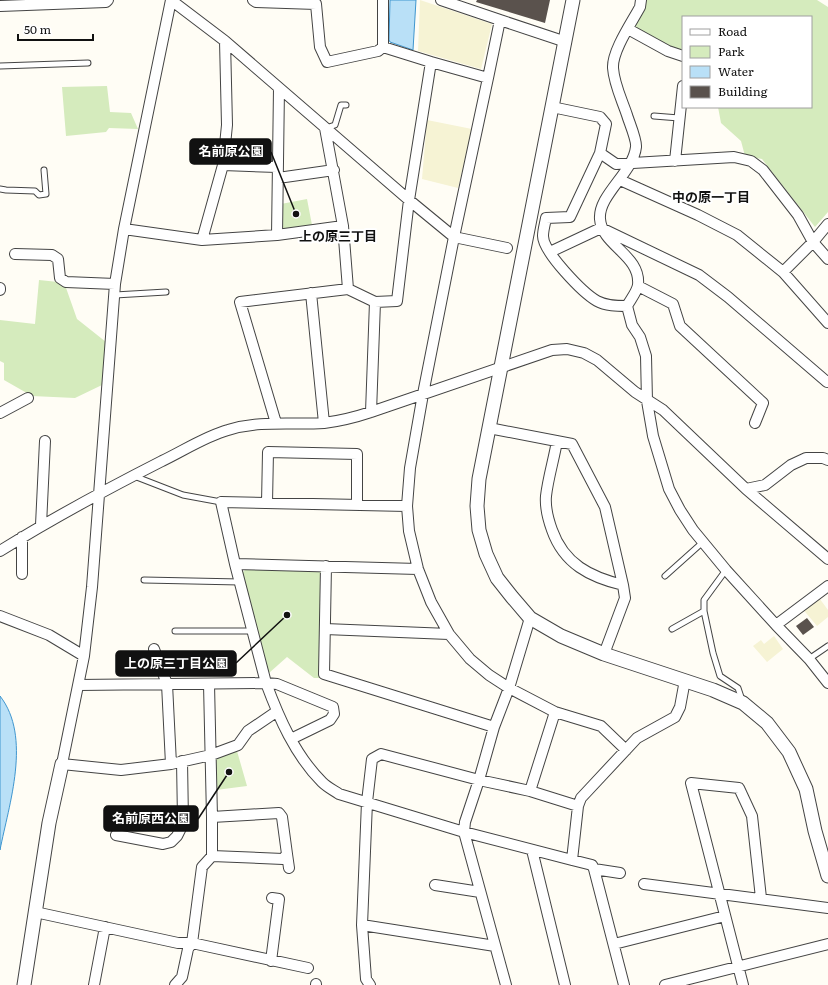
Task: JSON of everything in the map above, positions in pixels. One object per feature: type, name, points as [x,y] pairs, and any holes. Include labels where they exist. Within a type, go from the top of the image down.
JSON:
[{"type":"street","points":[[4,4],[106,2],[108,0]]},
{"type":"street","points":[[24,985],[49,823],[84,656],[92,587],[115,284],[124,230],[171,0],[225,41],[278,88],[454,237],[507,248]]},
{"type":"street","points":[[253,0],[256,2],[316,4],[320,47],[327,62],[378,51],[383,47]]},
{"type":"street","points":[[383,0],[383,47]]},
{"type":"street","points":[[440,0],[566,42]]},
{"type":"street","points":[[573,0],[566,42],[479,479],[477,506],[479,530],[486,554],[497,578],[530,618],[561,636],[604,654],[685,680],[743,703],[767,723],[789,752],[798,768],[806,789],[814,831],[828,876]]},
{"type":"street","points":[[641,0],[640,7],[616,53],[613,67],[616,84],[637,146],[631,163],[601,207],[600,218],[601,228],[630,260],[637,274],[638,286],[627,306],[632,325],[640,336],[646,356],[647,401],[653,436],[669,489],[680,510],[703,542],[726,570],[809,659],[828,683]]},
{"type":"street","points":[[500,20],[454,237],[423,394],[410,468],[407,506],[409,531],[418,569],[431,602],[449,634],[470,659],[489,675],[509,688],[555,712],[601,726],[626,750]]},
{"type":"street","points":[[628,29],[668,51],[682,56]]},
{"type":"street","points":[[202,240],[223,165],[227,125],[225,41]]},
{"type":"street","points":[[383,47],[488,78]]},
{"type":"street","points":[[276,423],[240,302],[348,289],[375,302],[397,301],[409,200],[431,62]]},
{"type":"street","points":[[277,235],[278,88]]},
{"type":"street","points":[[675,161],[682,94]]},
{"type":"street","points":[[552,107],[600,117],[606,124],[600,153],[570,217],[546,218],[542,237],[563,271],[597,301],[610,306],[627,306]]},
{"type":"street","points":[[325,128],[334,170],[343,226],[348,289]]},
{"type":"street","points":[[600,153],[616,164],[734,157],[752,161],[763,170],[798,215],[813,242],[828,259]]},
{"type":"street","points":[[223,165],[277,167]]},
{"type":"street","points":[[278,178],[334,170]]},
{"type":"street","points":[[620,180],[698,215],[737,235],[783,272],[828,323]]},
{"type":"street","points":[[783,272],[813,242],[828,224]]},
{"type":"street","points":[[124,230],[202,240],[277,235],[343,226]]},
{"type":"street","points":[[550,252],[601,228]]},
{"type":"street","points":[[601,228],[699,275],[728,297],[827,382],[828,381]]},
{"type":"street","points":[[15,254],[52,255],[58,259],[60,278],[66,282],[115,284]]},
{"type":"street","points":[[638,286],[673,304],[680,326],[763,403],[755,423]]},
{"type":"street","points":[[311,293],[324,423]]},
{"type":"street","points":[[371,412],[375,302]]},
{"type":"street","points":[[0,551],[41,525],[218,434],[253,424],[324,423],[346,420],[552,350],[567,349],[584,353],[597,360],[635,392],[663,410],[746,489],[828,559]]},
{"type":"street","points":[[0,413],[28,398]]},
{"type":"street","points":[[490,428],[572,444],[605,507],[624,585],[625,598],[604,654]]},
{"type":"street","points":[[41,525],[45,441]]},
{"type":"street","points":[[557,441],[546,497],[548,519],[554,536],[562,550],[572,562],[588,573],[599,578],[624,585]]},
{"type":"street","points":[[267,503],[268,452],[357,454],[356,504]]},
{"type":"street","points":[[746,489],[764,485],[791,465],[806,458],[823,458],[828,460]]},
{"type":"street","points":[[407,506],[221,502],[235,564],[266,683],[276,712],[291,739],[308,766],[322,783],[339,794],[464,832],[572,860],[592,866],[594,869],[620,873]]},
{"type":"street","points":[[22,537],[22,574]]},
{"type":"street","points":[[235,564],[418,569]]},
{"type":"street","points":[[326,566],[324,674],[494,727]]},
{"type":"street","points":[[776,625],[828,586]]},
{"type":"street","points":[[0,616],[48,635],[84,656]]},
{"type":"street","points":[[506,985],[464,832],[464,822],[479,780],[494,727],[509,688],[530,618]]},
{"type":"street","points":[[325,629],[449,634]]},
{"type":"street","points":[[154,649],[167,684],[171,764]]},
{"type":"street","points":[[572,860],[578,806],[581,798],[637,738],[675,717],[680,707],[685,680]]},
{"type":"street","points":[[79,684],[266,683],[277,684],[333,707],[334,714],[330,720],[291,739]]},
{"type":"street","points":[[175,985],[182,977],[188,949],[192,943],[202,867],[212,856],[209,684]]},
{"type":"street","points":[[62,764],[121,770],[171,764],[211,755],[238,745],[248,731],[276,712]]},
{"type":"street","points":[[530,791],[555,712]]},
{"type":"street","points":[[370,985],[366,979],[362,925],[367,802],[372,759],[381,754],[479,780],[530,791],[578,806]]},
{"type":"street","points":[[116,835],[163,844],[171,842],[177,836],[183,820],[182,761]]},
{"type":"street","points":[[743,985],[691,783],[739,788],[752,816],[761,898]]},
{"type":"street","points":[[212,817],[279,813],[282,817],[288,868]]},
{"type":"street","points":[[532,850],[565,985]]},
{"type":"street","points":[[212,856],[283,859],[287,854]]},
{"type":"street","points":[[594,869],[624,985]]},
{"type":"street","points":[[644,884],[761,898],[828,908]]},
{"type":"street","points":[[435,885],[480,892]]},
{"type":"street","points":[[271,961],[279,899]]},
{"type":"street","points":[[35,912],[178,943],[192,943],[308,968]]},
{"type":"street","points":[[614,944],[725,916]]},
{"type":"street","points":[[362,925],[496,946]]},
{"type":"street","points":[[94,985],[105,927]]},
{"type":"street","points":[[665,985],[828,944]]},
{"type":"lane","points":[[0,66],[88,63]]},
{"type":"lane","points":[[325,128],[335,126],[341,105],[346,105]]},
{"type":"lane","points":[[654,116],[679,118]]},
{"type":"lane","points":[[0,189],[35,191],[39,194],[46,194],[44,170]]},
{"type":"lane","points":[[115,295],[166,292]]},
{"type":"lane","points":[[134,476],[183,495],[221,502]]},
{"type":"lane","points":[[665,576],[703,542]]},
{"type":"lane","points":[[726,570],[704,600],[704,611],[713,653],[720,676],[738,688],[743,703]]},
{"type":"lane","points":[[144,580],[240,582]]},
{"type":"lane","points":[[672,629],[704,611]]},
{"type":"lane","points":[[175,631],[253,631]]},
{"type":"lane","points":[[809,659],[828,646]]},
{"type":"shaded area","points":[[420,0],[492,24],[481,69],[418,51]]},
{"type":"shaded area","points":[[427,120],[472,129],[458,188],[422,179]]},
{"type":"shaded area","points":[[817,595],[828,610],[828,617],[817,626],[801,607]]},
{"type":"shaded area","points":[[774,636],[783,649],[767,662],[753,646],[761,640],[764,644]]},
{"type":"green space","points":[[645,0],[817,0],[828,7],[828,212],[815,227],[762,159],[745,156],[741,141],[721,123],[718,108],[812,108],[812,16],[682,16],[682,54],[632,29]]},
{"type":"green space","points":[[107,86],[110,112],[131,113],[138,129],[109,128],[106,132],[66,136],[62,87]]},
{"type":"green space","points":[[307,199],[312,225],[282,230],[281,204]]},
{"type":"green space","points":[[39,280],[58,282],[65,285],[77,319],[106,342],[102,385],[75,398],[32,396],[4,380],[4,363],[0,361],[0,320],[35,324]]},
{"type":"green space","points":[[246,569],[323,571],[320,678],[314,678],[287,657],[269,673],[242,573]]},
{"type":"green space","points":[[237,751],[247,786],[216,790],[214,758]]},
{"type":"water","points":[[390,0],[416,0],[413,50],[390,42],[389,40]]},
{"type":"water","points":[[0,696],[10,713],[15,731],[16,751],[12,792],[0,850]]},
{"type":"building","points":[[477,0],[550,0],[545,23],[476,2]]},
{"type":"building","points":[[807,618],[814,627],[803,635],[796,626]]},
{"type":"place","name":"名前原公園","points":[[296,214]]},
{"type":"place","name":"上の原三丁目公園","points":[[287,615]]},
{"type":"place","name":"名前原西公園","points":[[229,772]]},
{"type":"district","name":"中の原一丁目","points":[[711,197]]},
{"type":"district","name":"上の原三丁目","points":[[338,236]]}]
